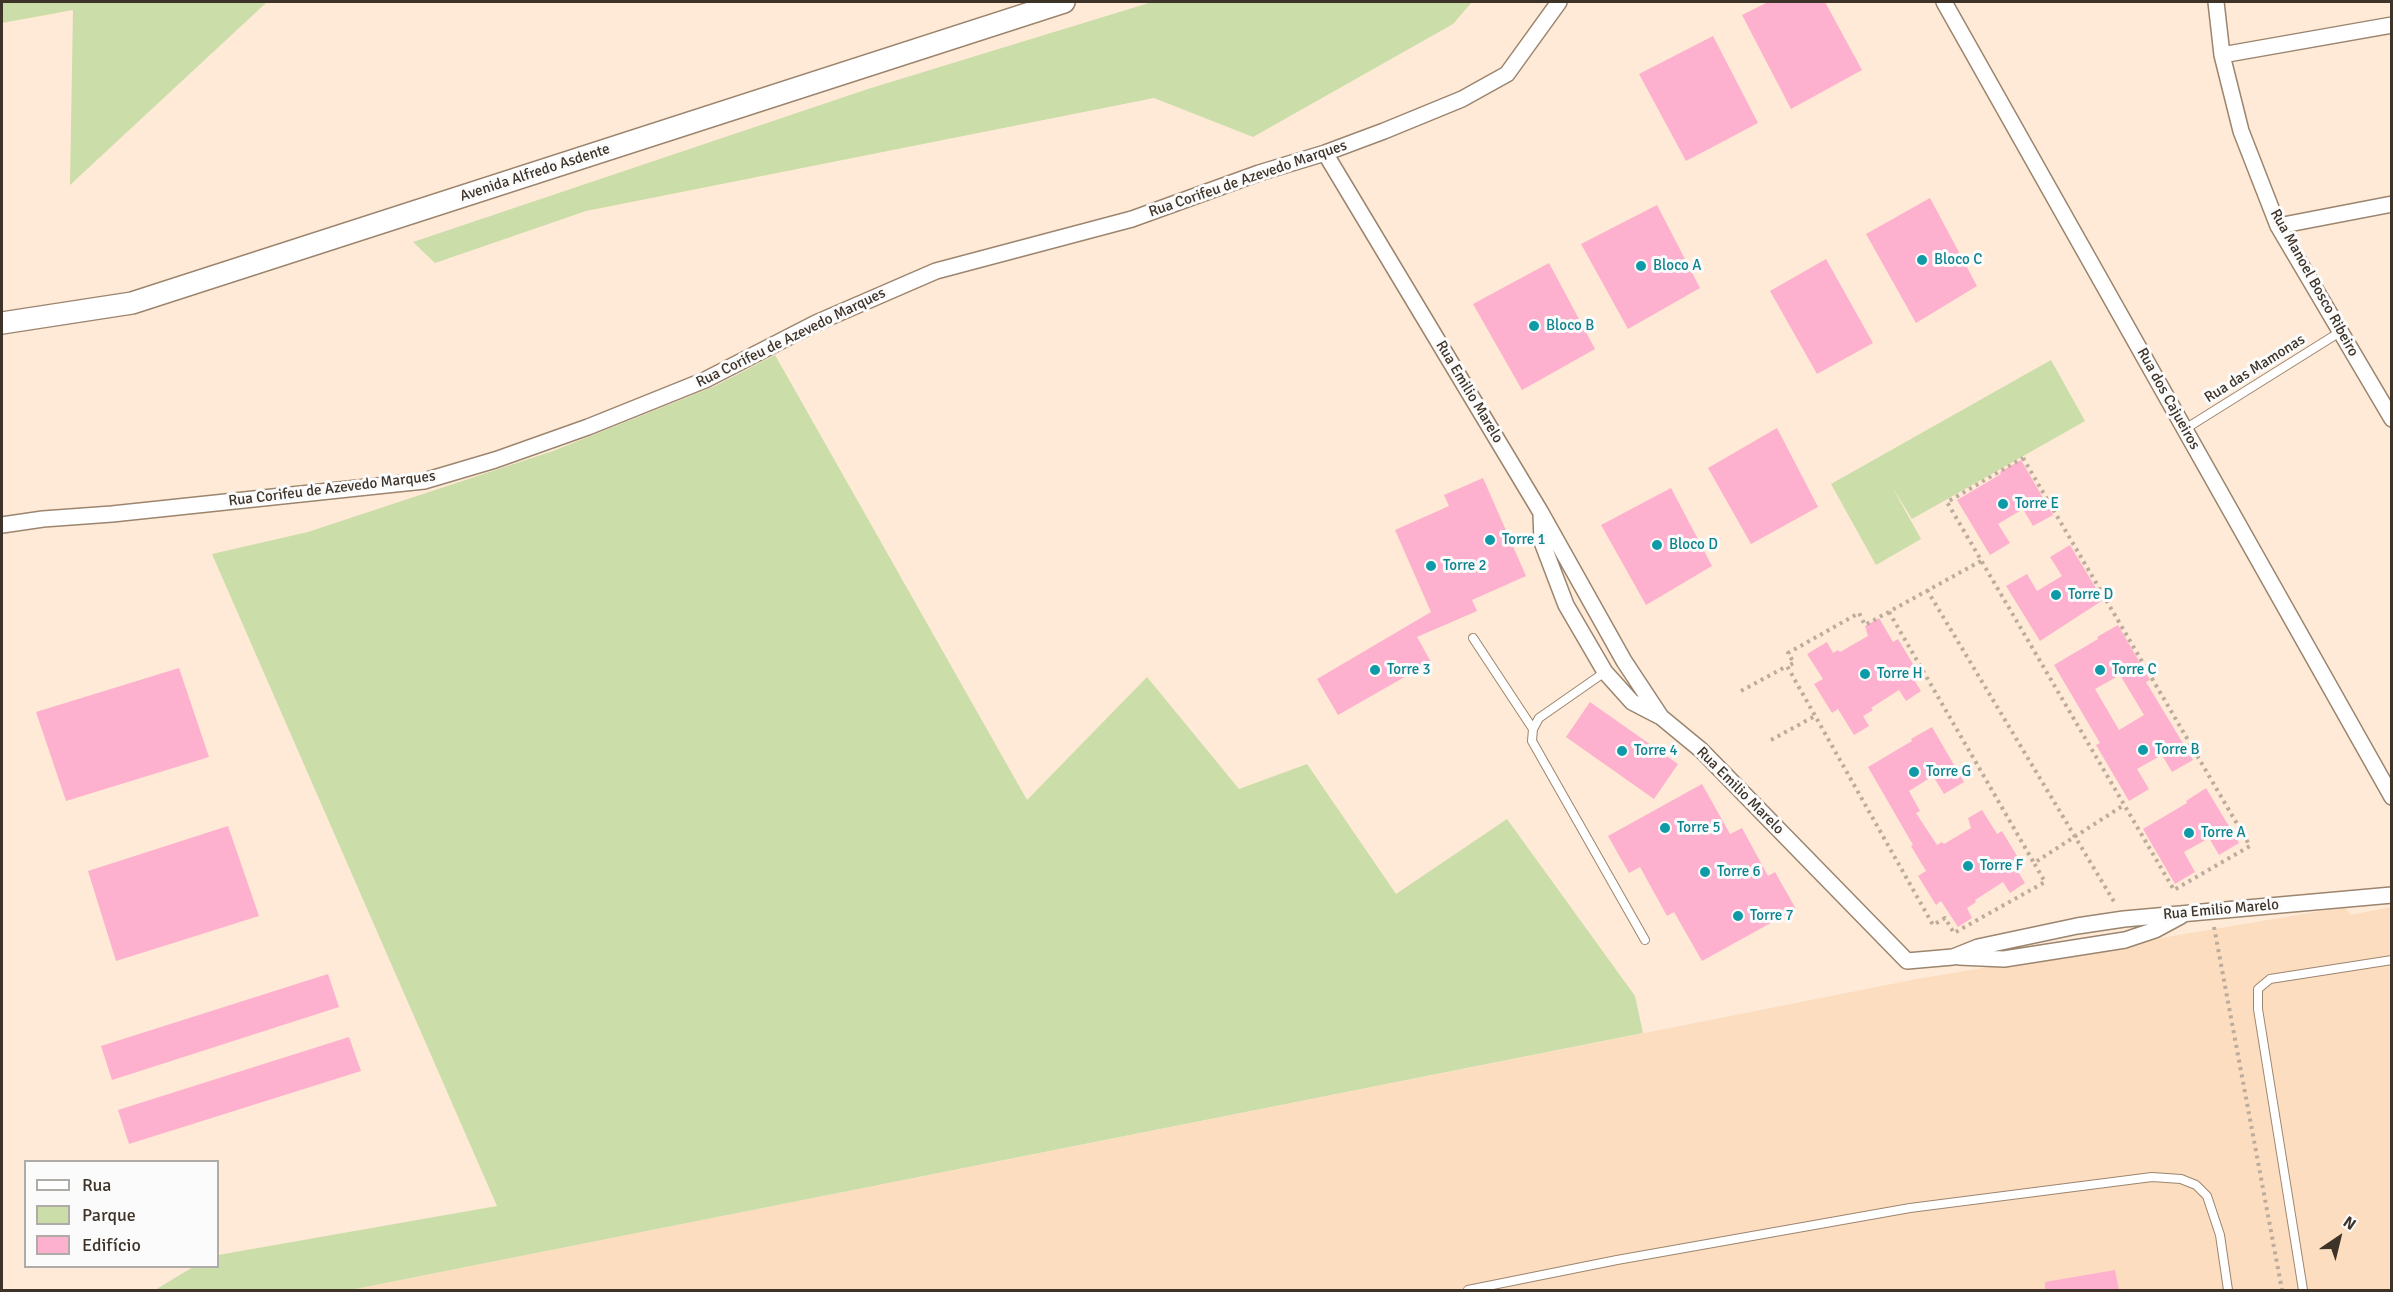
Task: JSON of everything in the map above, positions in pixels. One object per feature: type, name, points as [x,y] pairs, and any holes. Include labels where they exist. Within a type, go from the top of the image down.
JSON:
[{"type":"street","name":"Avenida Alfredo Asdente","points":[[2,323],[132,303],[1064,2]]},
{"type":"street","name":"Rua Corifeu de Azevedo Marques","points":[[2,525],[424,481],[495,460],[588,427],[705,380],[816,323],[936,270],[1132,219],[1259,173],[1325,153],[1462,99],[1507,74],[1559,2]]},
{"type":"street","name":"Rua dos Cajueiros","points":[[1944,2],[2391,797]]},
{"type":"street","name":"Rua Manoel Bosco Ribeiro","points":[[2216,2],[2222,56],[2241,131],[2278,226],[2391,419]]},
{"type":"street","points":[[2222,56],[2391,25]]},
{"type":"street","name":"Rua Emilio Marelo","points":[[1325,153],[1540,512],[1624,661],[1661,717],[1701,750],[1907,961],[1953,957],[1978,947],[2077,926],[2124,919],[2391,895]]},
{"type":"street","points":[[2278,226],[2391,204]]},
{"type":"street","points":[[2376,391],[2391,388]]},
{"type":"street","points":[[1540,512],[1542,542],[1566,605],[1605,672],[1632,702],[1661,717]]},
{"type":"street","points":[[1566,605],[1587,595]]},
{"type":"street","points":[[1605,672],[1624,661]]},
{"type":"street","points":[[1953,957],[2004,959],[2125,940],[2156,930],[2186,913]]},
{"type":"street","points":[[2077,926],[2085,946]]},
{"type":"lane","name":"Rua das Mamonas","points":[[2185,429],[2340,332]]},
{"type":"lane","points":[[1473,638],[1533,729]]},
{"type":"lane","points":[[1605,672],[1539,718],[1533,729],[1532,741],[1645,940]]},
{"type":"lane","points":[[2303,1290],[2258,1009],[2258,989],[2270,979],[2391,960]]},
{"type":"lane","points":[[1468,1290],[1617,1260],[1910,1208],[2152,1177],[2181,1179],[2196,1185],[2207,1196],[2220,1235],[2228,1290]]},
{"type":"path","points":[[2023,458],[2250,846],[2174,890],[2124,805],[1947,502],[2023,458]]},
{"type":"path","points":[[1741,691],[1794,663],[1788,653],[1859,613],[1865,625],[1981,561]]},
{"type":"path","points":[[1927,590],[2124,919]]},
{"type":"path","points":[[1787,666],[1933,925],[1945,918],[1954,933],[2045,882],[1889,612]]},
{"type":"path","points":[[1771,740],[1815,716]]},
{"type":"path","points":[[2034,863],[2124,805]]},
{"type":"path","points":[[2211,911],[2283,1290]]},
{"type":"shaded area","points":[[2345,907],[2350,915],[2391,907],[2391,1290],[350,1290],[1917,979]]},
{"type":"green space","points":[[2,2],[267,2],[70,185],[73,10],[2,23]]},
{"type":"green space","points":[[1152,2],[1472,2],[1453,24],[1253,137],[1154,98],[586,211],[435,263],[413,242],[868,89]]},
{"type":"green space","points":[[775,355],[1027,800],[1147,677],[1239,789],[1307,764],[1396,894],[1507,819],[1635,996],[1643,1033],[350,1290],[155,1290],[191,1268],[219,1268],[219,1255],[497,1206],[212,554],[308,532],[553,451],[713,387]]},
{"type":"green space","points":[[2051,360],[2085,421],[1912,519],[1891,485],[1921,539],[1876,565],[1831,484]]},
{"type":"building","points":[[1768,2],[1825,2],[1862,70],[1791,109],[1742,15]]},
{"type":"building","points":[[1713,36],[1758,123],[1686,161],[1639,74]]},
{"type":"building","name":"Bloco C","points":[[1930,198],[1977,286],[1916,323],[1866,234]]},
{"type":"building","name":"Bloco A","points":[[1657,205],[1700,288],[1628,329],[1581,244]]},
{"type":"building","points":[[1826,259],[1873,343],[1817,374],[1770,291]]},
{"type":"building","name":"Bloco B","points":[[1549,263],[1595,349],[1522,390],[1473,304]]},
{"type":"building","points":[[1777,428],[1818,507],[1751,544],[1708,468]]},
{"type":"building","name":"Torre E","points":[[2021,460],[2053,515],[2033,526],[2023,509],[1998,524],[2010,543],[1990,555],[1957,500]]},
{"type":"building","points":[[1483,478],[1526,576],[1472,600],[1477,611],[1417,637],[1431,662],[1338,715],[1317,679],[1431,612],[1395,530],[1449,506],[1444,495]]},
{"type":"building","name":"Bloco D","points":[[1671,488],[1712,566],[1646,605],[1601,525]]},
{"type":"building","name":"Torre D","points":[[2070,545],[2103,600],[2040,641],[2006,586],[2027,574],[2037,591],[2062,576],[2050,557]]},
{"type":"building","name":"Torre H","points":[[1879,618],[1893,642],[1898,639],[1913,664],[1908,670],[1921,691],[1906,701],[1899,690],[1871,708],[1873,710],[1863,716],[1869,726],[1854,735],[1838,709],[1832,713],[1814,684],[1823,679],[1807,654],[1827,642],[1833,653],[1838,650],[1840,652],[1868,636],[1865,626]]},
{"type":"building","points":[[2118,625],[2150,680],[2146,682],[2193,760],[2172,772],[2162,755],[2137,769],[2149,789],[2129,801],[2096,745],[2100,743],[2054,665],[2098,639],[2097,637]],"holes":[[[2120,675],[2144,715],[2119,730],[2095,689]]]},
{"type":"building","points":[[179,668],[209,757],[66,801],[36,712]]},
{"type":"building","name":"Torre 4","points":[[1590,702],[1678,764],[1654,799],[1566,737]]},
{"type":"building","points":[[1932,727],[1964,782],[1944,794],[1933,776],[1909,791],[1920,811],[1916,813],[1937,845],[1942,842],[1944,844],[1971,828],[1968,818],[1982,810],[1997,834],[2002,831],[2017,856],[2012,862],[2025,883],[2010,893],[2003,882],[1975,900],[1976,902],[1967,908],[1972,918],[1958,927],[1941,901],[1936,905],[1918,876],[1926,871],[1868,767]]},
{"type":"building","points":[[1702,784],[1730,834],[1742,828],[1768,876],[1775,872],[1796,909],[1702,961],[1674,912],[1667,916],[1640,867],[1629,873],[1608,836]]},
{"type":"building","name":"Torre A","points":[[2206,788],[2239,843],[2219,855],[2209,838],[2184,852],[2195,872],[2175,884],[2143,829],[2187,803],[2186,801]]},
{"type":"building","points":[[228,826],[259,916],[116,961],[88,871]]},
{"type":"building","points":[[328,974],[339,1007],[112,1080],[101,1046]]},
{"type":"building","points":[[349,1037],[361,1071],[129,1144],[118,1110]]},
{"type":"building","points":[[2115,1270],[2119,1290],[2045,1290],[2045,1282]]},
{"type":"place","name":"Bloco C","points":[[1922,260]]},
{"type":"place","name":"Bloco A","points":[[1641,266]]},
{"type":"place","name":"Bloco B","points":[[1534,326]]},
{"type":"place","name":"Torre E","points":[[2003,504]]},
{"type":"place","name":"Torre 1","points":[[1490,540]]},
{"type":"place","name":"Bloco D","points":[[1657,545]]},
{"type":"place","name":"Torre 2","points":[[1431,566]]},
{"type":"place","name":"Torre D","points":[[2056,595]]},
{"type":"place","name":"Torre 3","points":[[1375,670]]},
{"type":"place","name":"Torre C","points":[[2100,670]]},
{"type":"place","name":"Torre H","points":[[1865,674]]},
{"type":"place","name":"Torre B","points":[[2143,750]]},
{"type":"place","name":"Torre 4","points":[[1622,751]]},
{"type":"place","name":"Torre G","points":[[1914,772]]},
{"type":"place","name":"Torre 5","points":[[1665,828]]},
{"type":"place","name":"Torre A","points":[[2189,833]]},
{"type":"place","name":"Torre F","points":[[1968,866]]},
{"type":"place","name":"Torre 6","points":[[1705,872]]},
{"type":"place","name":"Torre 7","points":[[1738,916]]}]
